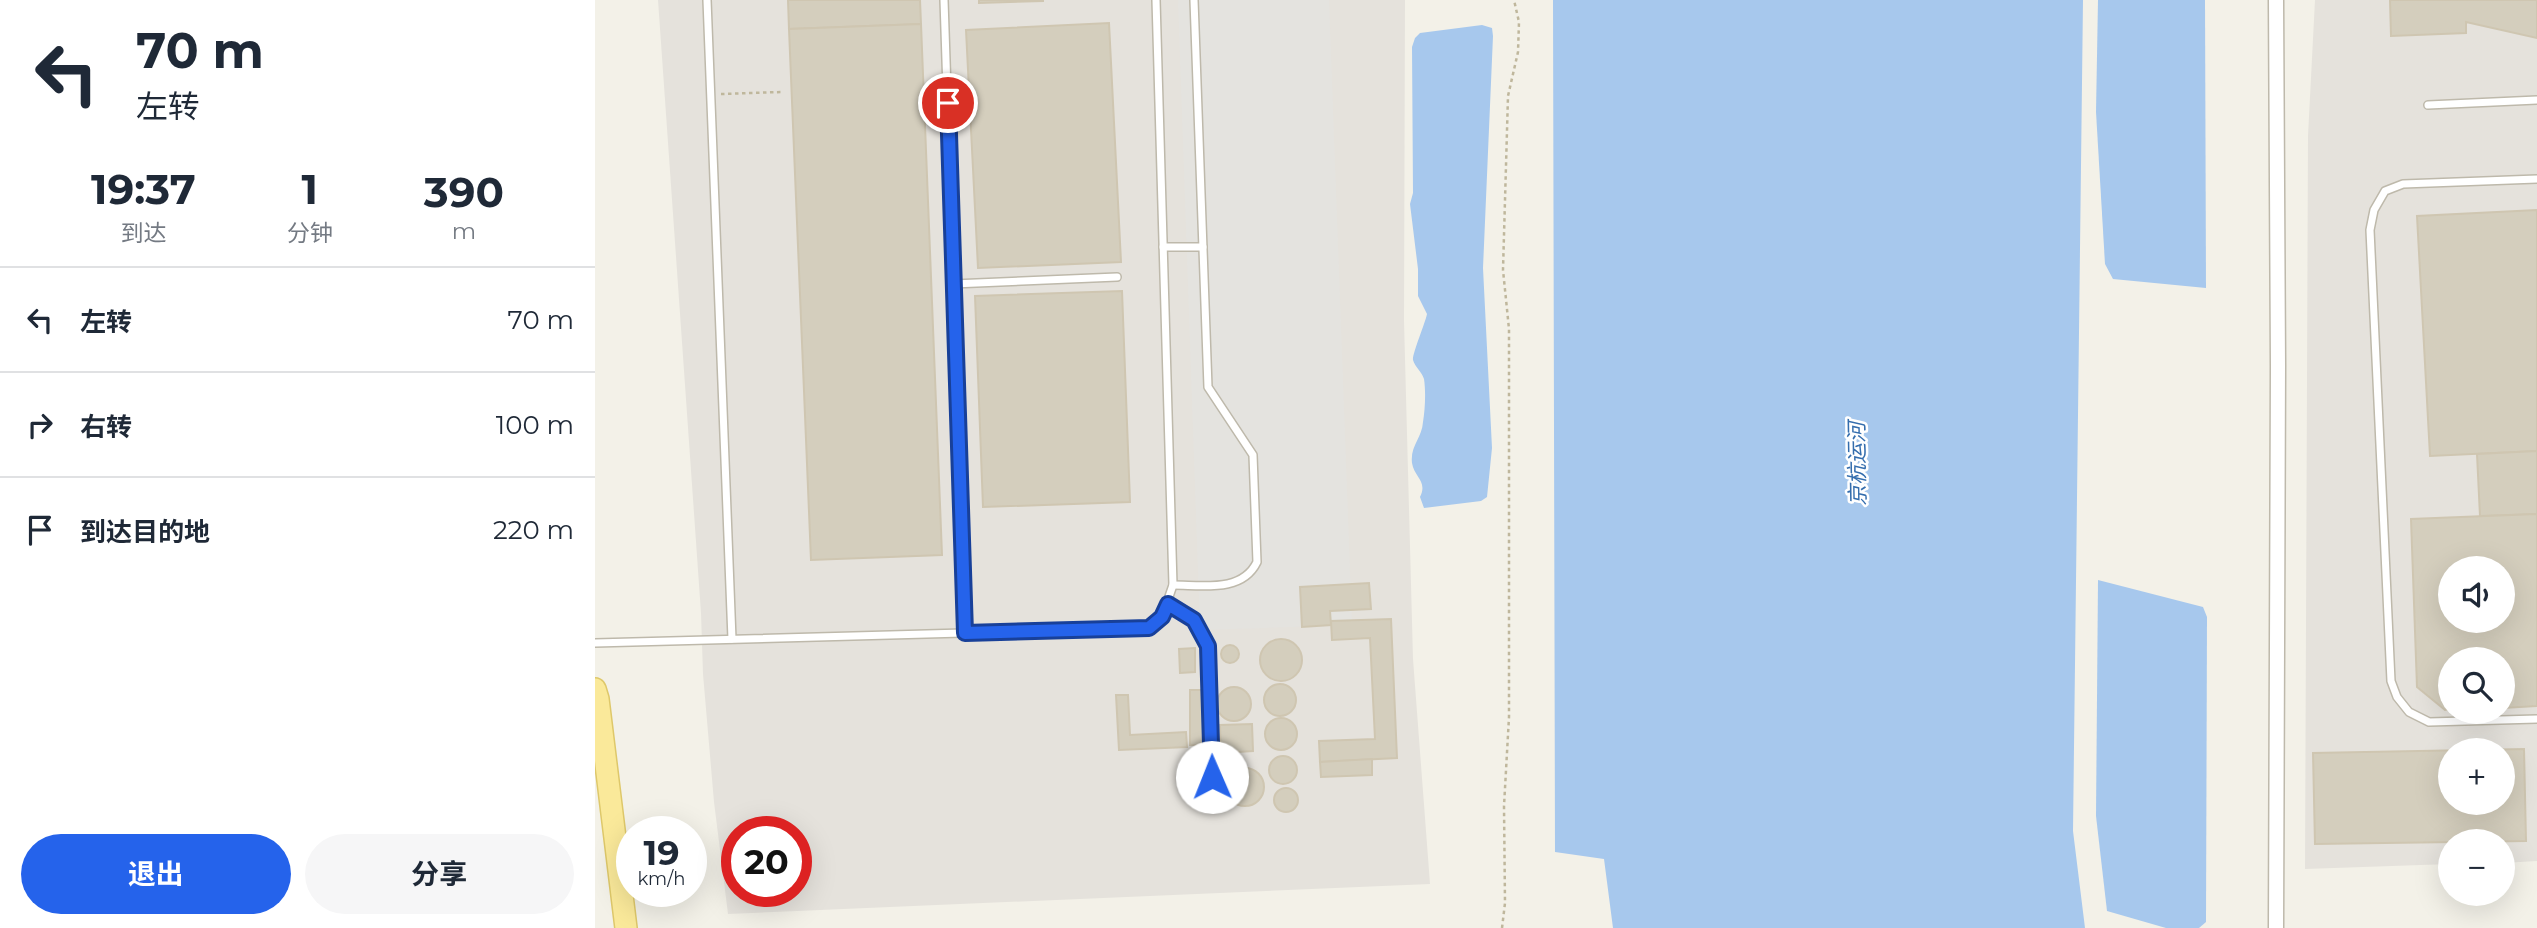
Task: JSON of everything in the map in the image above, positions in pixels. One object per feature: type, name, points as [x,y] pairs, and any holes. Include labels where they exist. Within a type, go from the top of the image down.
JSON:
[{"type":"main road","points":[[595,689],[626,928]]},
{"type":"street","points":[[2276,0],[2276,928]]},
{"type":"lane","points":[[707,0],[732,639]]},
{"type":"lane","points":[[944,0],[965,633]]},
{"type":"lane","points":[[595,643],[1149,628],[1162,617],[1173,585],[1156,0]]},
{"type":"lane","points":[[1173,585],[1225,585],[1241,581],[1252,573],[1257,562],[1253,455],[1207,387],[1194,0]]},
{"type":"lane","points":[[2428,105],[2537,100]]},
{"type":"lane","points":[[2537,179],[2403,184],[2385,191],[2374,210],[2370,230],[2391,681],[2397,696],[2409,712],[2429,722],[2537,719]]},
{"type":"lane","points":[[1163,247],[1203,247]]},
{"type":"lane","points":[[953,284],[1117,277]]},
{"type":"lane","points":[[1168,604],[1194,620],[1208,646],[1213,802]]},
{"type":"path","points":[[1502,928],[1505,903],[1504,806],[1509,717],[1509,329],[1503,270],[1508,96],[1518,51],[1518,22],[1514,0]]},
{"type":"path","points":[[711,95],[781,92]]},
{"type":"shaded area","points":[[658,0],[1405,0],[1404,321],[1413,659],[1430,884],[728,914],[727,907],[812,907],[812,816],[721,816],[721,858],[703,674]]},
{"type":"shaded area","points":[[1178,0],[1329,0],[1352,625],[1200,630]]},
{"type":"shaded area","points":[[2315,0],[2537,0],[2537,861],[2515,862],[2515,829],[2438,829],[2438,864],[2305,869],[2308,136]]},
{"type":"water","name":"京杭运河","points":[[1553,0],[2083,0],[2073,831],[2085,928],[1613,928],[1604,859],[1555,852]]},
{"type":"water","points":[[2098,0],[2205,0],[2206,288],[2113,279],[2105,264],[2096,112]]},
{"type":"water","points":[[1482,25],[1492,28],[1493,36],[1483,268],[1492,448],[1487,497],[1481,501],[1424,508],[1420,497],[1422,483],[1412,463],[1422,428],[1425,395],[1424,379],[1413,357],[1427,314],[1418,296],[1418,269],[1410,204],[1413,193],[1412,47],[1420,33]]},
{"type":"water","points":[[2098,580],[2203,607],[2207,617],[2206,922],[2199,928],[2166,928],[2107,911],[2096,816]]},
{"type":"building","points":[[788,0],[920,0],[921,24],[789,29]]},
{"type":"building","points":[[979,0],[1043,0],[1043,1],[979,3]]},
{"type":"building","points":[[2390,0],[2537,0],[2537,38],[2466,22],[2466,33],[2391,36]]},
{"type":"building","points":[[1109,23],[1121,262],[978,268],[966,30]]},
{"type":"building","points":[[921,24],[942,555],[811,560],[789,29]]},
{"type":"building","points":[[2537,210],[2537,451],[2430,456],[2417,216]]},
{"type":"building","points":[[1122,291],[1130,502],[983,507],[975,296]]},
{"type":"building","points":[[2537,451],[2537,514],[2480,516],[2477,454]]},
{"type":"building","points":[[2537,514],[2537,706],[2515,707],[2515,647],[2438,647],[2438,704],[2417,687],[2411,519]]},
{"type":"building","points":[[1369,583],[1371,609],[1330,611],[1331,625],[1302,627],[1300,587]]},
{"type":"building","points":[[1391,619],[1397,758],[1320,762],[1319,741],[1375,739],[1370,638],[1332,640],[1331,621]]},
{"type":"building","points":[[1281,639],[1296,645],[1302,660],[1296,675],[1281,681],[1266,675],[1260,660],[1266,645]]},
{"type":"building","points":[[1230,645],[1236,648],[1239,654],[1236,660],[1230,663],[1224,660],[1221,654],[1224,648]]},
{"type":"building","points":[[1195,648],[1195,672],[1180,673],[1179,649]]},
{"type":"building","points":[[1280,684],[1291,689],[1296,700],[1291,711],[1280,716],[1269,711],[1264,700],[1269,689]]},
{"type":"building","points":[[1234,687],[1246,692],[1251,704],[1246,716],[1234,721],[1222,716],[1217,704],[1222,692]]},
{"type":"building","points":[[1190,690],[1203,690],[1203,745],[1190,745]]},
{"type":"building","points":[[1116,695],[1128,695],[1130,735],[1186,732],[1187,747],[1119,750]]},
{"type":"building","points":[[1281,718],[1292,723],[1297,734],[1292,745],[1281,750],[1270,745],[1265,734],[1270,723]]},
{"type":"building","points":[[1252,724],[1253,751],[1221,753],[1220,725]]},
{"type":"building","points":[[2515,749],[2524,749],[2526,841],[2515,841],[2515,829],[2438,829],[2438,842],[2315,844],[2313,753],[2438,751],[2438,815],[2515,815]]},
{"type":"building","points":[[1283,756],[1293,760],[1297,770],[1293,780],[1283,784],[1273,780],[1269,770],[1273,760]]},
{"type":"building","points":[[1189,759],[1206,759],[1206,785],[1189,785]]},
{"type":"building","points":[[1372,759],[1372,775],[1321,777],[1320,762]]},
{"type":"building","points":[[1245,768],[1259,773],[1264,787],[1259,801],[1245,806],[1231,801],[1226,787],[1231,773]]},
{"type":"building","points":[[1286,788],[1294,792],[1298,800],[1294,808],[1286,812],[1278,808],[1274,800],[1278,792]]},
{"type":"route","points":[[948,103],[965,633],[1149,628],[1162,617],[1168,604],[1186,614],[1197,624],[1208,646],[1212,777]]}]
